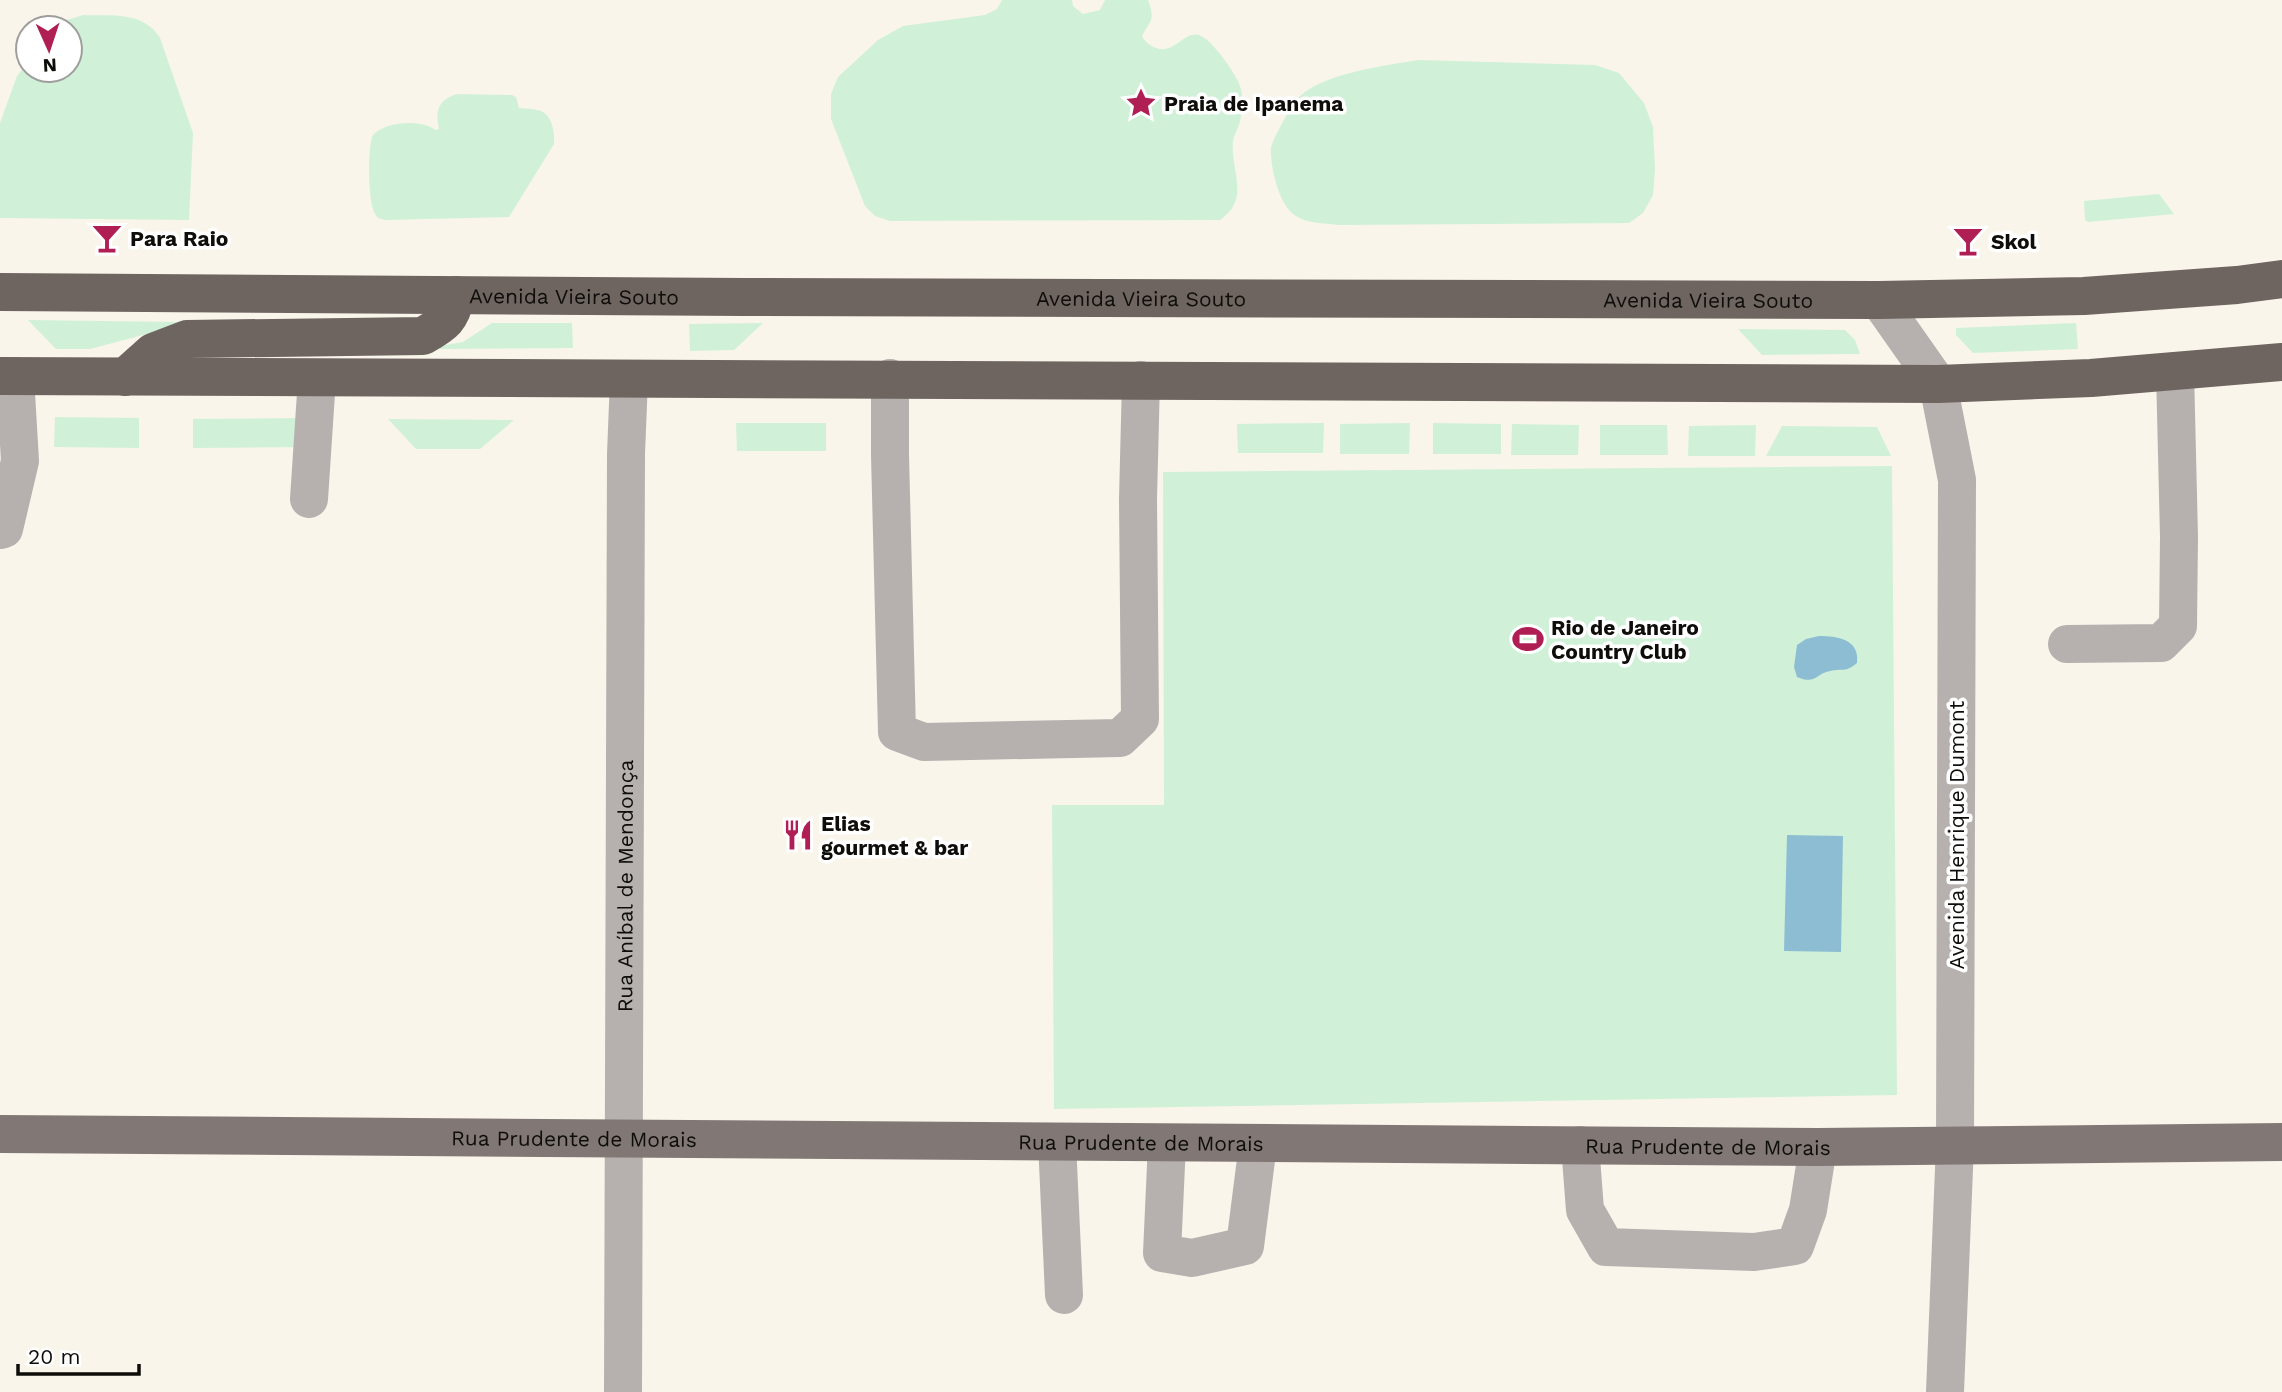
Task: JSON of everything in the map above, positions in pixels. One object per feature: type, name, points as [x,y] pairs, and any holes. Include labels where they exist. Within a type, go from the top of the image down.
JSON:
[{"type":"highway","name":"Avenida Vieira Souto","points":[[0,292],[1879,300],[2084,296],[2282,279]]},
{"type":"highway","points":[[125,377],[153,352],[187,339],[424,336],[441,326],[453,312],[456,295]]},
{"type":"highway","points":[[8,376],[1938,384],[2091,378],[2282,362]]},
{"type":"main road","name":"Rua Prudente de Morais","points":[[0,1134],[1818,1147],[2282,1142]]},
{"type":"street","name":"Avenida Henrique Dumont","points":[[1879,300],[1938,384],[1957,480],[1955,1144],[1945,1392]]},
{"type":"street","points":[[2067,644],[2161,643],[2178,626],[2175,370]]},
{"type":"street","points":[[0,530],[4,528],[20,461],[8,376]]},
{"type":"street","points":[[309,499],[317,378]]},
{"type":"street","points":[[899,378],[890,455],[897,732],[924,742],[1120,738],[1140,719],[1138,485],[1141,380]]},
{"type":"street","points":[[899,378],[910,537]]},
{"type":"street","name":"Rua Aníbal de Mendonça","points":[[623,1392],[626,454],[629,379]]},
{"type":"street","points":[[1057,1142],[1064,1295]]},
{"type":"street","points":[[1167,1143],[1162,1253],[1192,1258],[1245,1246],[1258,1144]]},
{"type":"street","points":[[1580,1145],[1585,1210],[1606,1247],[1754,1252],[1796,1246],[1808,1210],[1818,1147]]},
{"type":"green space","points":[[1002,0],[1072,0],[1073,6],[1083,14],[1100,10],[1105,0],[1148,0],[1152,16],[1142,36],[1150,45],[1165,49],[1192,35],[1201,36],[1211,44],[1232,70],[1242,92],[1241,118],[1233,148],[1237,195],[1229,212],[1220,220],[890,221],[875,216],[865,206],[831,119],[831,94],[838,77],[878,40],[903,26],[985,15],[997,9]]},
{"type":"green space","points":[[84,15],[126,17],[145,23],[160,38],[193,133],[189,220],[0,218],[0,123],[14,84],[84,84]]},
{"type":"green space","points":[[1418,60],[1595,65],[1619,73],[1644,103],[1653,127],[1653,195],[1643,213],[1629,223],[1339,225],[1297,217],[1287,207],[1276,182],[1271,148],[1296,100],[1320,83],[1336,77]]},
{"type":"green space","points":[[457,94],[512,95],[516,97],[519,108],[542,112],[552,123],[554,144],[509,217],[385,220],[378,217],[373,208],[370,187],[369,162],[373,135],[386,127],[404,123],[439,129],[439,107],[446,99]]},
{"type":"green space","points":[[2159,194],[2174,214],[2088,222],[2085,220],[2084,201]]},
{"type":"green space","points":[[28,320],[177,322],[177,326],[90,349],[56,349]]},
{"type":"green space","points":[[492,323],[572,323],[573,348],[440,349],[440,346],[463,342]]},
{"type":"green space","points":[[763,323],[734,350],[690,351],[689,324]]},
{"type":"green space","points":[[2076,323],[2078,349],[1973,353],[1956,335],[1956,328]]},
{"type":"green space","points":[[1738,329],[1845,330],[1855,340],[1860,354],[1762,355]]},
{"type":"green space","points":[[55,417],[139,418],[139,448],[54,447]]},
{"type":"green space","points":[[304,418],[305,447],[193,448],[193,419]]},
{"type":"green space","points":[[388,419],[514,420],[480,449],[416,449]]},
{"type":"green space","points":[[736,423],[826,423],[826,451],[737,451]]},
{"type":"green space","points":[[1324,423],[1323,453],[1238,453],[1237,424]]},
{"type":"green space","points":[[1410,423],[1409,454],[1340,454],[1340,424]]},
{"type":"green space","points":[[1433,423],[1501,424],[1501,454],[1433,454]]},
{"type":"green space","points":[[1512,424],[1579,425],[1578,455],[1511,455]]},
{"type":"green space","points":[[1600,425],[1667,425],[1668,455],[1600,455]]},
{"type":"green space","points":[[1756,425],[1755,456],[1688,456],[1689,426]]},
{"type":"green space","points":[[1782,426],[1877,427],[1891,456],[1766,456]]},
{"type":"green space","name":"Rio de Janeiro Country Club","points":[[1892,466],[1897,1095],[1054,1109],[1052,805],[1164,805],[1163,472]]},
{"type":"water","points":[[1819,636],[1846,640],[1855,649],[1857,663],[1847,669],[1825,672],[1808,680],[1797,677],[1794,667],[1797,645],[1806,639]]},
{"type":"water","points":[[1787,835],[1843,836],[1841,952],[1784,951]]},
{"type":"place","name":"Praia de Ipanema","points":[[1141,103]]},
{"type":"place","name":"Para Raio","points":[[107,238]]},
{"type":"place","name":"Skol","points":[[1968,241]]},
{"type":"place","name":"Rio de Janeiro Country Club","points":[[1528,639]]},
{"type":"place","name":"Elias gourmet & bar","points":[[798,835]]}]
